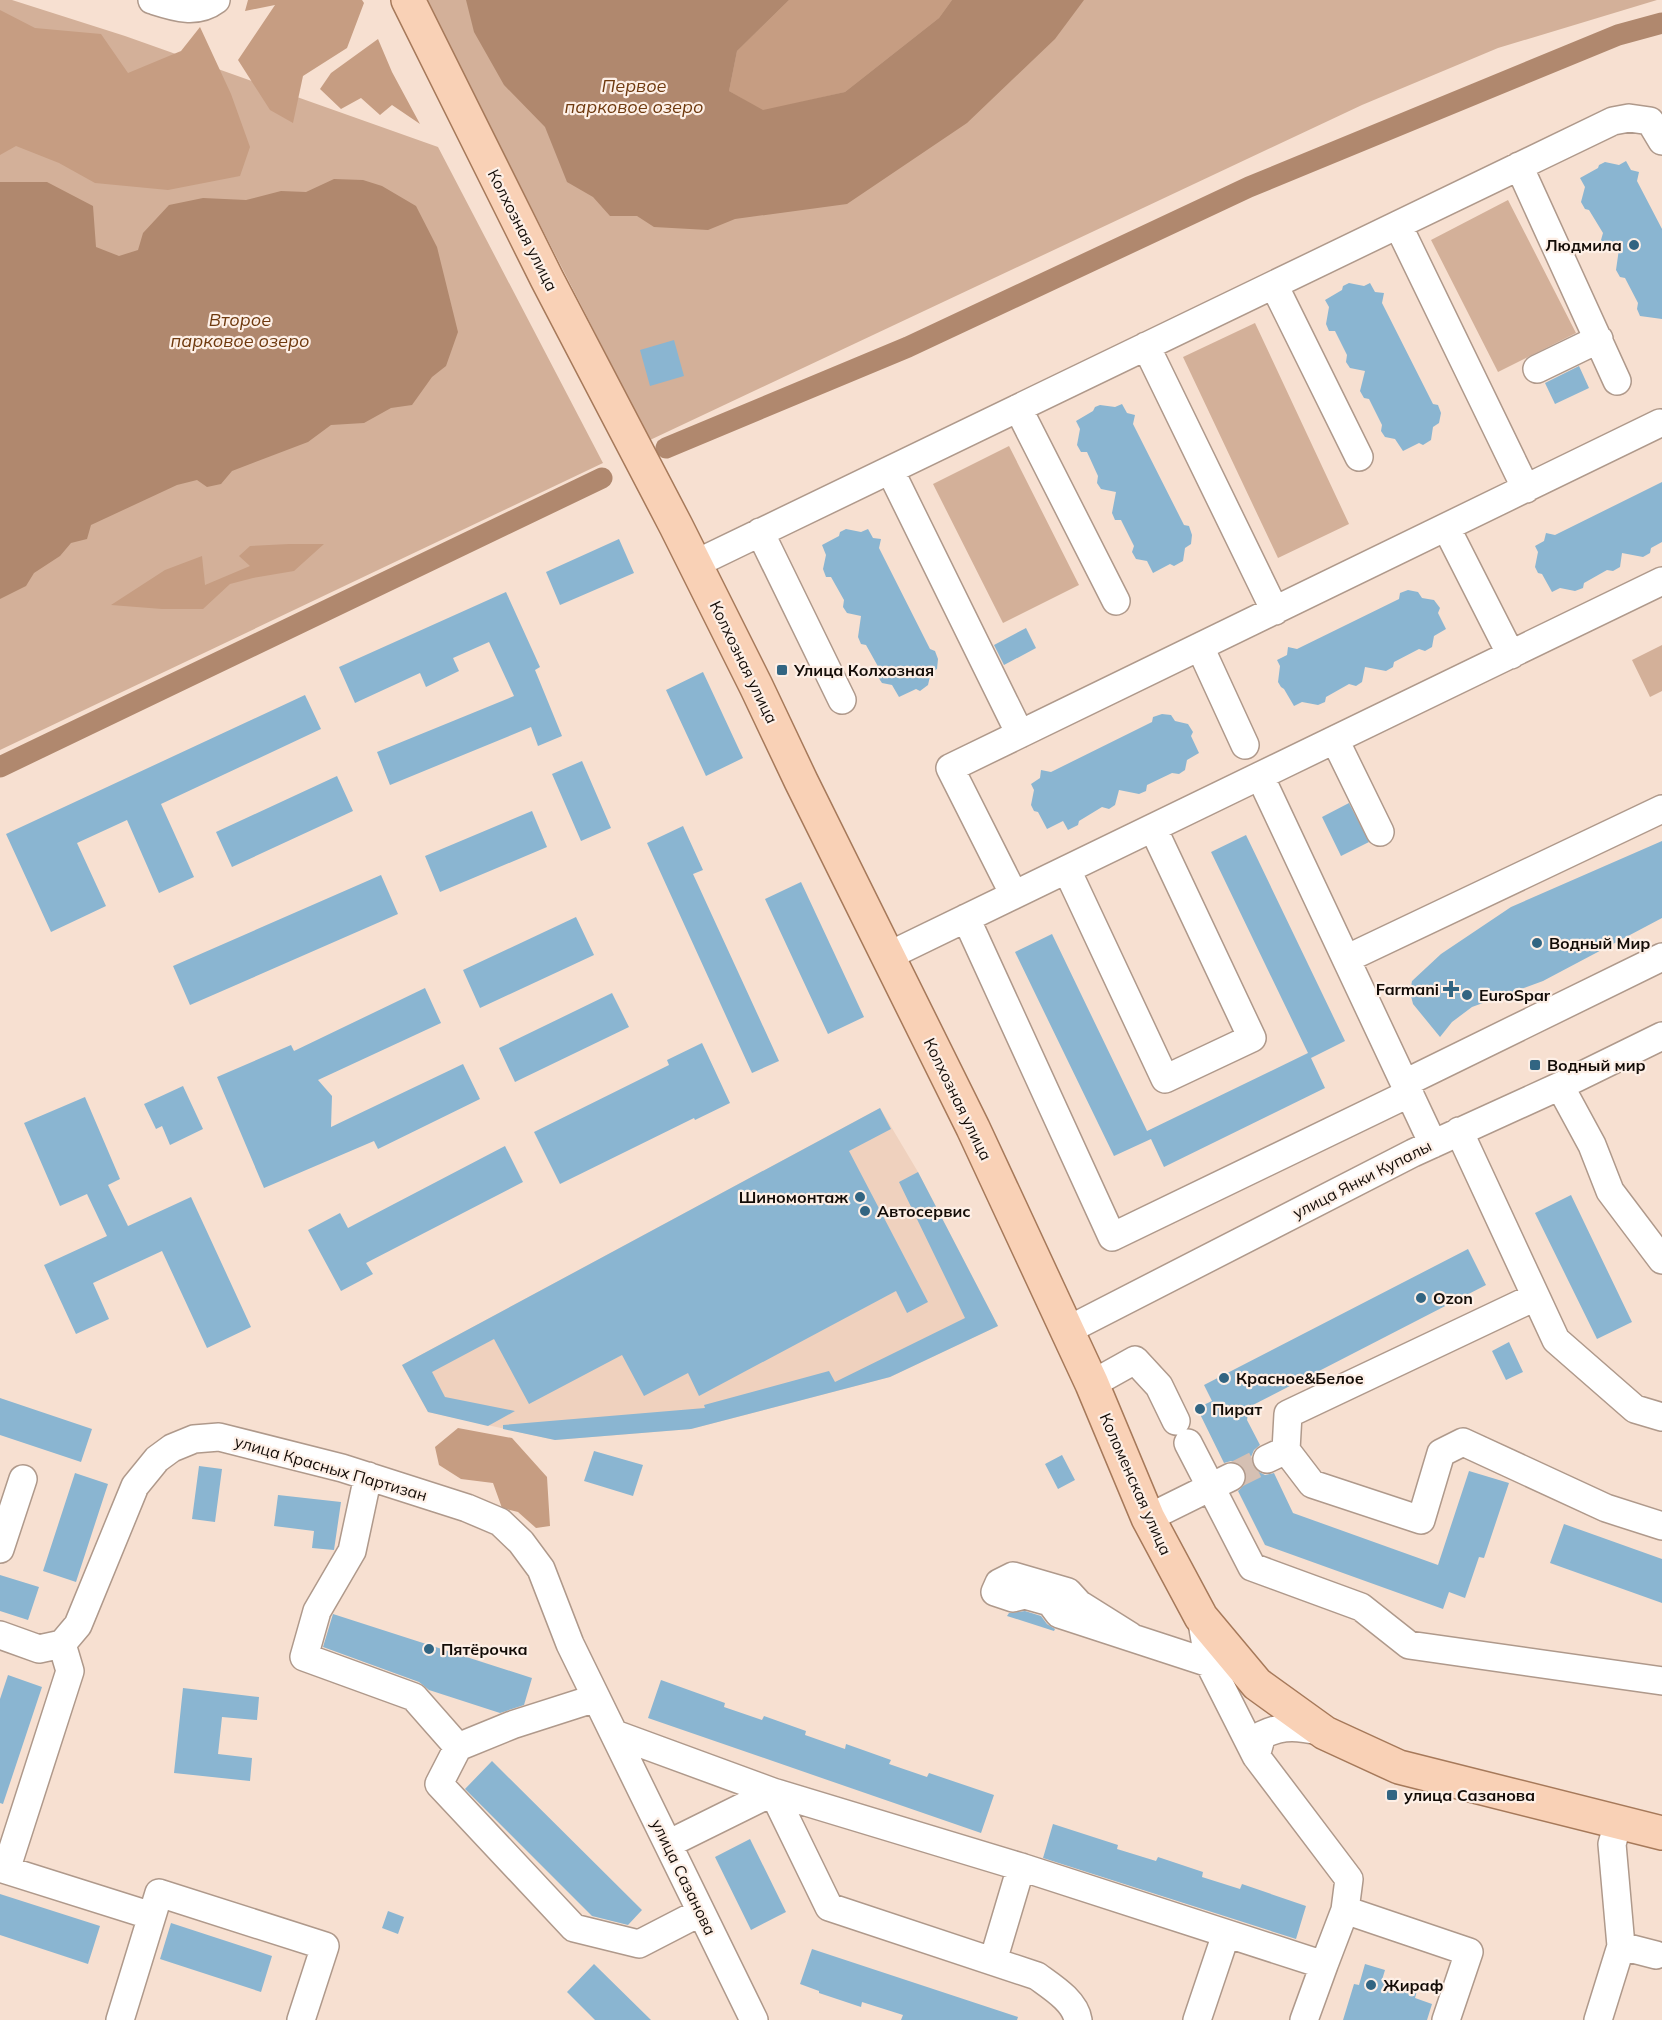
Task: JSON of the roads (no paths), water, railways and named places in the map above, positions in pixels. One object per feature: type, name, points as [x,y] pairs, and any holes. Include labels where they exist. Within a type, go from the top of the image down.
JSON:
[{"type":"main road","name":"Колхозная улица","points":[[408,0],[547,279],[695,564],[974,1128],[1066,1331]]},
{"type":"main road","name":"Коломенская улица","points":[[1066,1331],[1092,1384],[1148,1518],[1201,1617],[1257,1684],[1325,1733],[1399,1767],[1662,1833]]},
{"type":"street","points":[[152,0],[187,10],[200,8],[216,0]]},
{"type":"street","points":[[695,564],[1613,121],[1629,118],[1650,121],[1662,141]]},
{"type":"street","points":[[1519,166],[1617,381]]},
{"type":"street","points":[[1398,225],[1526,489]]},
{"type":"street","points":[[1274,285],[1359,457]]},
{"type":"street","points":[[1537,369],[1599,339]]},
{"type":"street","points":[[1146,346],[1275,611]]},
{"type":"street","points":[[1018,408],[1116,602]]},
{"type":"street","points":[[1014,895],[950,768],[1660,423]]},
{"type":"street","points":[[890,470],[1020,734]]},
{"type":"street","points":[[1446,527],[1511,655]]},
{"type":"street","points":[[760,532],[842,700]]},
{"type":"street","points":[[888,956],[1662,581]]},
{"type":"street","points":[[1200,647],[1245,745]]},
{"type":"street","points":[[1335,740],[1380,832]]},
{"type":"street","points":[[1260,776],[1433,1144]]},
{"type":"street","points":[[1346,959],[1662,809]]},
{"type":"street","points":[[1067,870],[1165,1079],[1252,1038],[1153,828]]},
{"type":"street","points":[[966,918],[1112,1237],[1662,957]]},
{"type":"street","name":"улица Янки Купалы","points":[[1066,1331],[1459,1131],[1560,1086],[1662,1036]]},
{"type":"street","points":[[1560,1086],[1592,1145],[1610,1191],[1662,1260]]},
{"type":"street","points":[[1459,1131],[1556,1340],[1635,1409],[1662,1418]]},
{"type":"street","points":[[1535,1297],[1288,1414],[1276,1455],[1312,1484],[1421,1520],[1441,1453],[1463,1442],[1606,1508],[1662,1526]]},
{"type":"street","points":[[1092,1384],[1135,1360],[1160,1386],[1182,1432],[1221,1482],[1252,1567],[1361,1607],[1408,1645],[1662,1681]]},
{"type":"street","name":"улица Красных Партизан","points":[[62,1644],[78,1625],[135,1486],[157,1459],[172,1448],[194,1439],[219,1437],[368,1476],[467,1508],[500,1522],[541,1569],[570,1644],[615,1734]]},
{"type":"street","points":[[368,1476],[352,1551],[317,1611],[304,1657],[414,1697],[458,1747]]},
{"type":"street","points":[[0,1549],[23,1479]]},
{"type":"street","points":[[1148,1518],[1221,1482]]},
{"type":"street","points":[[1130,1636],[1079,1604],[1068,1592],[1013,1576],[999,1583],[995,1593],[1013,1598],[1021,1610],[1045,1618],[1059,1614],[1209,1663]]},
{"type":"street","points":[[1201,1617],[1209,1663],[1256,1756],[1349,1879],[1345,1910],[1304,2020]]},
{"type":"street","points":[[0,1635],[39,1649],[62,1644],[70,1671],[3,1869],[152,1916]]},
{"type":"street","points":[[596,1698],[512,1725],[458,1747],[439,1784],[574,1928],[639,1944],[701,1912]]},
{"type":"street","points":[[1256,1756],[1262,1735],[1278,1728],[1299,1727],[1325,1733]]},
{"type":"street","points":[[615,1734],[772,1792],[1022,1867],[1324,1965]]},
{"type":"street","name":"улица Сазанова","points":[[615,1734],[754,2020]]},
{"type":"street","points":[[668,1845],[772,1792]]},
{"type":"street","points":[[772,1792],[829,1907],[1037,1976],[1060,1993],[1077,2015],[1078,2020]]},
{"type":"street","points":[[1598,2020],[1621,1946],[1612,1844],[1618,1823]]},
{"type":"street","points":[[993,1961],[1022,1867]]},
{"type":"street","points":[[120,2020],[159,1893],[325,1946],[301,2020]]},
{"type":"street","points":[[1345,1910],[1468,1952],[1446,2020]]},
{"type":"street","points":[[1197,2020],[1226,1934]]},
{"type":"street","points":[[1621,1946],[1656,1956]]},
{"type":"water","name":"Первое парковое озеро","points":[[466,0],[789,0],[737,51],[729,91],[763,110],[845,92],[939,18],[952,0],[1084,0],[1055,39],[967,123],[847,204],[735,219],[708,230],[654,227],[637,216],[610,216],[593,197],[567,182],[545,127],[504,85],[474,32]]},
{"type":"water","name":"Второе парковое озеро","points":[[334,179],[363,180],[382,186],[416,206],[437,247],[458,332],[446,366],[432,377],[412,405],[391,408],[364,423],[331,425],[308,442],[232,471],[221,484],[207,487],[197,480],[177,485],[91,525],[87,539],[71,543],[60,556],[34,573],[26,586],[0,599],[0,182],[47,182],[93,206],[96,247],[119,256],[138,250],[143,233],[169,205],[203,198],[246,200],[281,191],[306,192]]},
{"type":"waterway","points":[[666,448],[908,347],[1249,187],[1618,35],[1662,23]]},
{"type":"waterway","points":[[0,767],[602,478]]},
{"type":"tunnel","points":[[1231,1477],[1267,1459]]},
{"type":"place","name":"Людмила","points":[[1634,245]]},
{"type":"place","name":"Улица Колхозная","points":[[782,670]]},
{"type":"place","name":"Водный Мир","points":[[1537,943]]},
{"type":"place","name":"Farmani","points":[[1451,989]]},
{"type":"place","name":"EuroSpar","points":[[1467,995]]},
{"type":"place","name":"Водный мир","points":[[1535,1065]]},
{"type":"place","name":"Шиномонтаж","points":[[860,1197]]},
{"type":"place","name":"Автосервис","points":[[865,1211]]},
{"type":"place","name":"Ozon","points":[[1421,1298]]},
{"type":"place","name":"Красное&Белое","points":[[1224,1378]]},
{"type":"place","name":"Пират","points":[[1200,1409]]},
{"type":"place","name":"Пятёрочка","points":[[429,1649]]},
{"type":"place","name":"улица Сазанова","points":[[1392,1795]]},
{"type":"place","name":"Жираф","points":[[1371,1985]]}]
